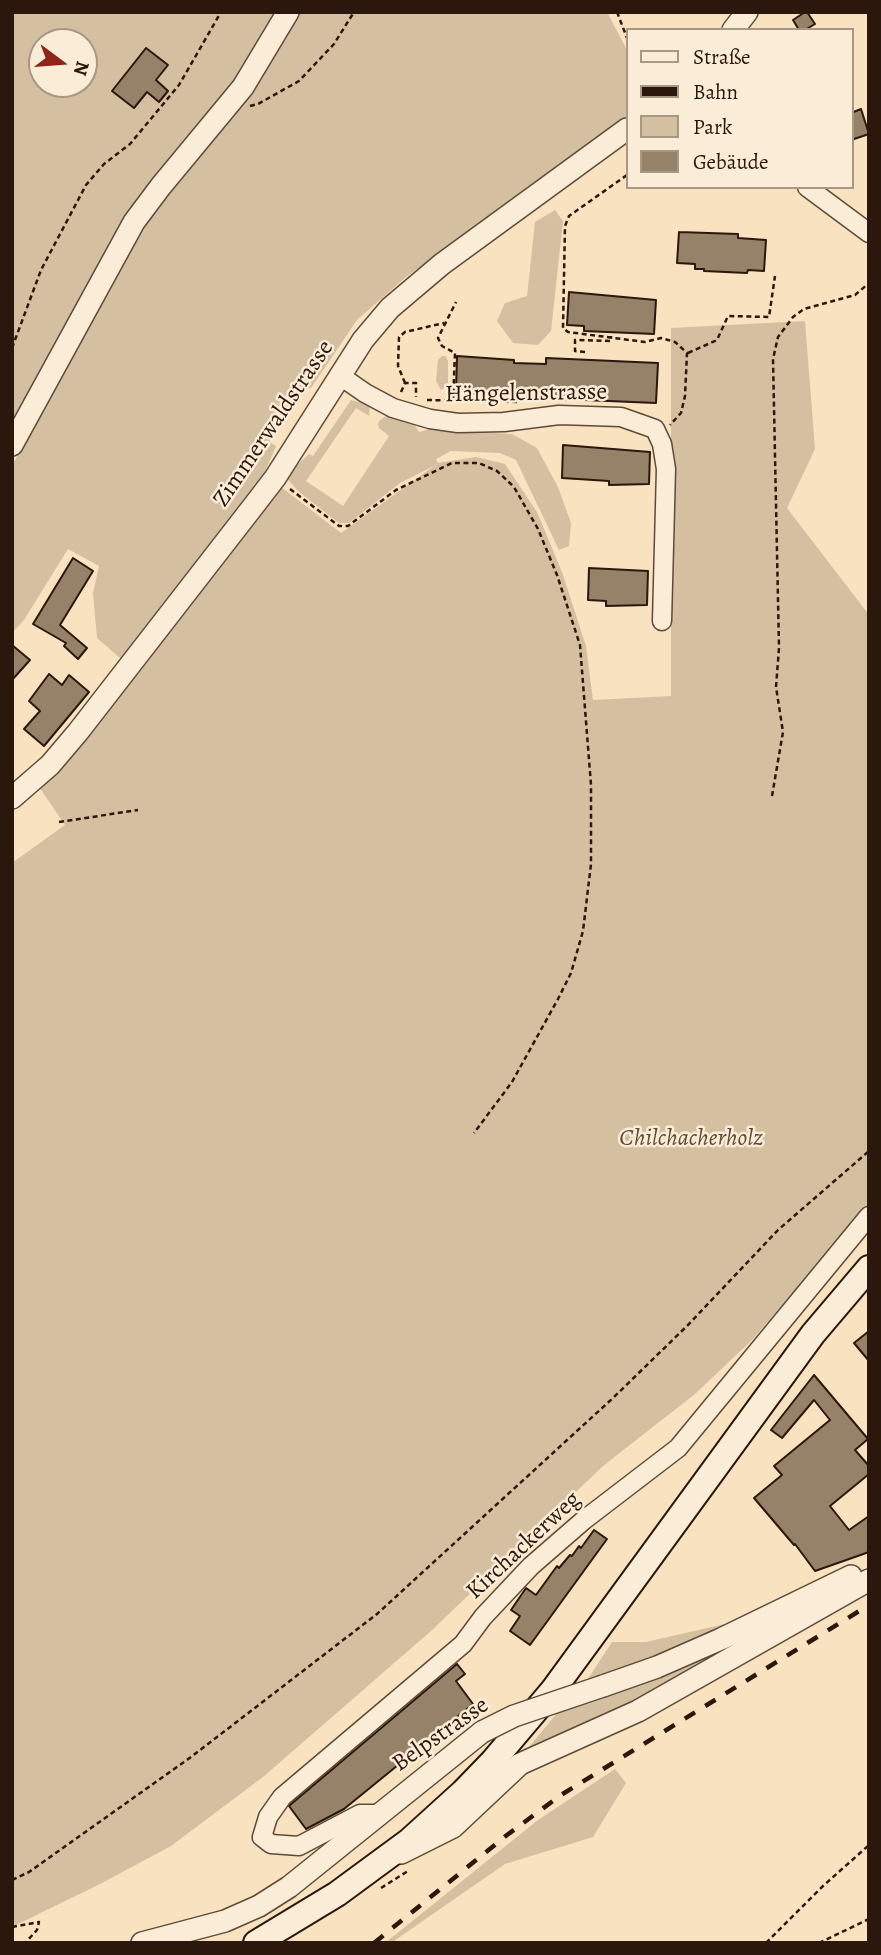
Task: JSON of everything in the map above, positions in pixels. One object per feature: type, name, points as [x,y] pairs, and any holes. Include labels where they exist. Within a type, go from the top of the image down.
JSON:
[{"type":"main road","points":[[256,1943],[337,1894],[380,1863],[409,1841],[463,1792],[553,1690],[813,1334],[869,1268]]},
{"type":"street","points":[[12,445],[134,222],[243,87],[288,12]]},
{"type":"street","name":"Zimmerwaldstrasse","points":[[12,798],[41,774],[71,741],[275,478],[339,375],[363,340],[390,308],[431,272],[626,130]]},
{"type":"street","points":[[810,189],[869,233]]},
{"type":"street","name":"Hängelenstrasse","points":[[339,375],[365,393],[396,409],[430,419],[458,423],[504,422],[559,415],[621,417],[655,429]]},
{"type":"street","points":[[655,429],[662,444],[666,469],[662,621]]},
{"type":"street","name":"Kirchackerweg","points":[[380,1814],[360,1814],[299,1846],[271,1844],[262,1837],[268,1817],[282,1797],[463,1644],[483,1617],[542,1557],[584,1520],[678,1448],[869,1216]]},
{"type":"street","name":"Belpstrasse","points":[[142,1943],[225,1921],[259,1906],[289,1888],[482,1732],[514,1716],[657,1667],[869,1569]]},
{"type":"street","points":[[380,1863],[428,1842],[453,1827],[520,1764],[638,1710],[869,1580]]},
{"type":"path","points":[[12,348],[41,270],[86,185],[104,164],[130,144],[179,85],[221,12]]},
{"type":"path","points":[[230,104],[244,107],[258,104],[299,81],[334,44],[354,12]]},
{"type":"path","points":[[617,12],[626,35]]},
{"type":"path","points":[[626,176],[569,216],[565,226],[563,328],[568,332],[645,342],[662,338],[675,342],[687,353]]},
{"type":"path","points":[[687,353],[717,340],[728,316],[769,317],[775,276]]},
{"type":"path","points":[[772,796],[783,732],[776,687],[779,623],[773,359],[778,337],[793,317],[804,309],[855,295],[869,283]]},
{"type":"path","points":[[453,401],[454,353],[438,341],[456,302]]},
{"type":"path","points":[[396,409],[405,383],[398,366],[399,337],[405,332],[444,323]]},
{"type":"path","points":[[585,352],[575,351],[575,340],[611,341],[611,336]]},
{"type":"path","points":[[655,429],[668,426],[681,413],[685,396],[687,353]]},
{"type":"path","points":[[405,383],[422,383]]},
{"type":"path","points":[[416,383],[416,400],[543,403],[545,417]]},
{"type":"path","points":[[275,478],[339,526],[348,526],[396,489],[452,463],[479,463],[497,471],[513,487],[538,529],[557,575],[580,645],[591,785],[591,864],[583,931],[570,974],[558,999],[512,1082],[474,1133]]},
{"type":"path","points":[[59,822],[138,810]]},
{"type":"path","points":[[12,1880],[29,1872],[191,1757],[377,1614],[613,1398],[704,1309],[778,1230],[869,1151]]},
{"type":"path","points":[[766,1943],[869,1845]]},
{"type":"path","points":[[819,1943],[869,1919]]},
{"type":"path","points":[[12,1927],[39,1922],[37,1930],[25,1943]]},
{"type":"green space","name":"Chilchacherholz","points":[[12,12],[607,12],[626,48],[626,119],[406,277],[357,320],[311,388],[301,390],[294,397],[269,442],[276,446],[264,474],[341,533],[434,466],[400,483],[349,523],[339,523],[298,491],[285,476],[309,454],[313,456],[351,400],[362,403],[365,399],[370,405],[369,416],[356,408],[306,481],[343,506],[389,436],[378,424],[386,416],[396,415],[411,420],[419,432],[431,429],[512,434],[537,448],[558,487],[571,523],[569,546],[559,550],[516,460],[500,453],[451,451],[436,459],[438,463],[476,457],[505,464],[537,512],[562,572],[586,646],[593,700],[671,696],[671,328],[805,321],[815,449],[787,508],[866,611],[869,611],[869,1205],[751,1341],[695,1394],[603,1466],[431,1631],[263,1777],[171,1846],[12,1927],[12,863],[65,825],[39,787],[135,671],[97,638],[93,593],[99,566],[68,549],[24,620],[12,633],[12,465],[22,448],[12,433]]},
{"type":"green space","points":[[555,210],[563,221],[551,331],[538,345],[513,343],[497,321],[505,303],[527,296],[535,222]]},
{"type":"green space","points":[[442,356],[448,361],[448,386],[441,390],[436,381],[438,360]]},
{"type":"green space","points":[[738,1621],[714,1634],[584,1685],[612,1642],[646,1642]]},
{"type":"green space","points":[[739,1639],[744,1643],[634,1705],[524,1753],[557,1713],[597,1701]]},
{"type":"green space","points":[[615,1769],[626,1783],[593,1837],[505,1864],[391,1943],[385,1943],[538,1820]]},
{"type":"building","points":[[807,12],[815,24],[808,28],[798,28],[793,20]]},
{"type":"building","points":[[146,48],[168,65],[156,80],[168,91],[159,102],[147,92],[134,108],[112,91]]},
{"type":"building","points":[[861,109],[869,134],[853,139],[853,112]]},
{"type":"building","points":[[679,232],[738,234],[738,238],[766,240],[764,271],[704,271],[695,269],[695,264],[677,263]]},
{"type":"building","points":[[569,292],[656,300],[654,334],[584,331],[584,326],[567,325]]},
{"type":"building","points":[[457,356],[514,360],[514,363],[546,364],[546,358],[658,363],[656,403],[513,397],[456,390]]},
{"type":"building","points":[[563,445],[650,452],[649,484],[609,485],[609,481],[562,478]]},
{"type":"building","points":[[73,558],[93,571],[60,625],[87,648],[78,659],[64,646],[66,643],[33,624]]},
{"type":"building","points":[[589,568],[648,571],[647,605],[606,606],[606,601],[588,600]]},
{"type":"building","points":[[12,645],[30,660],[12,680]]},
{"type":"building","points":[[49,674],[62,685],[69,675],[89,692],[44,746],[24,729],[40,711],[29,701]]},
{"type":"building","points":[[869,1331],[869,1361],[854,1343]]},
{"type":"building","points":[[814,1375],[868,1439],[855,1450],[869,1466],[869,1474],[830,1506],[849,1530],[869,1516],[869,1552],[815,1571],[754,1498],[782,1475],[774,1466],[830,1420],[814,1400],[782,1438],[771,1430]]},
{"type":"building","points":[[594,1530],[607,1539],[530,1645],[510,1631],[520,1616],[511,1610],[526,1588],[536,1595],[557,1566],[559,1568],[579,1546],[581,1548]]},
{"type":"building","points":[[457,1664],[465,1674],[456,1681],[473,1704],[344,1809],[306,1829],[289,1806]]},
{"type":"railway","points":[[374,1943],[507,1835],[561,1795],[869,1605]]}]
